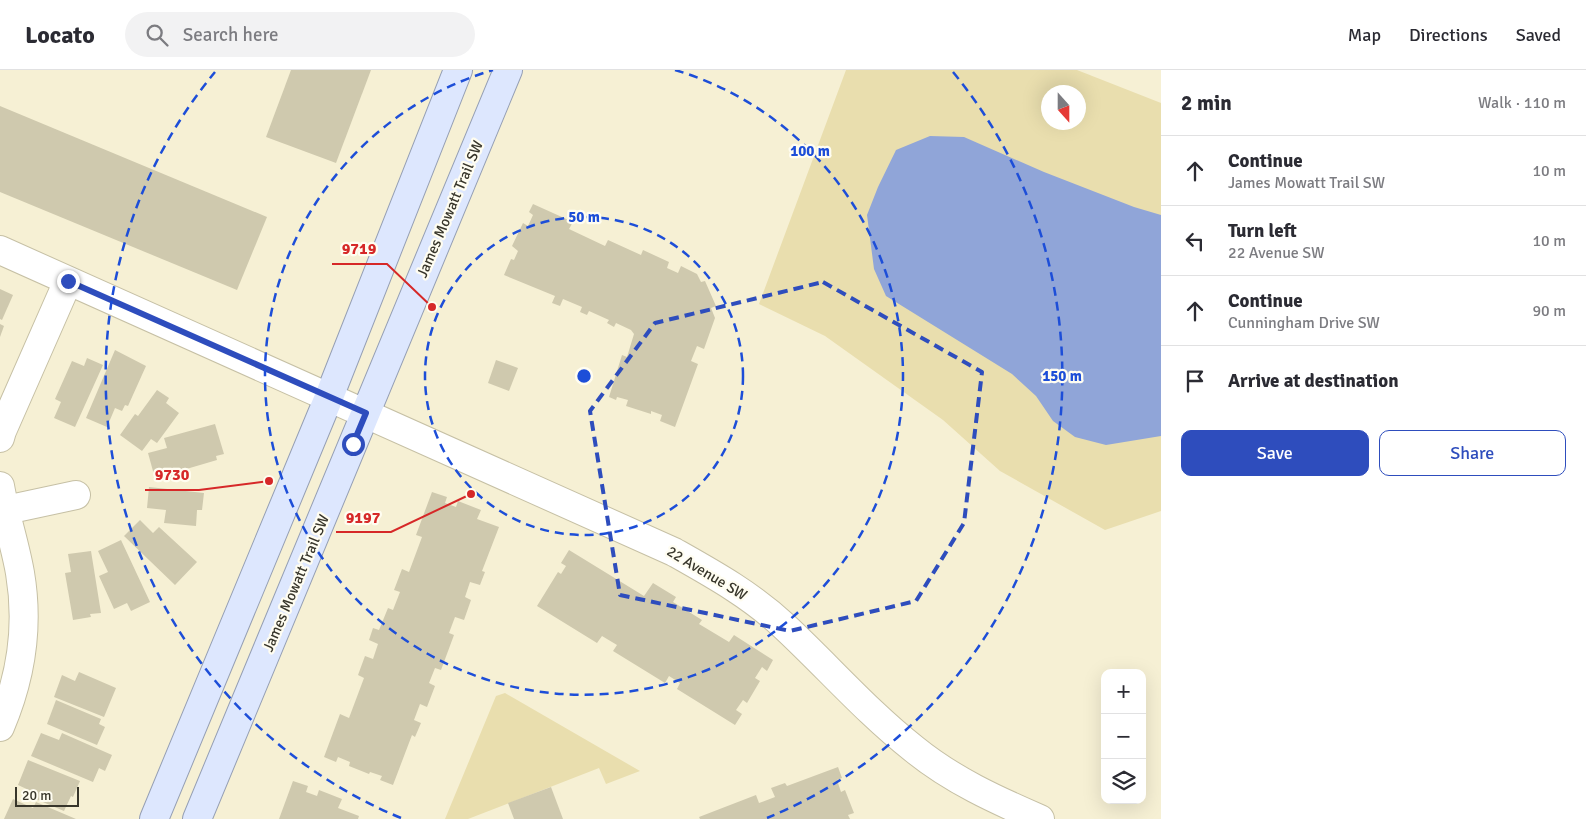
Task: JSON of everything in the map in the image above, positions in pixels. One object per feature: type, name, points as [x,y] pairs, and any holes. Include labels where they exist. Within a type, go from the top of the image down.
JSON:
[{"type":"main road","points":[[154,819],[329,397],[458,70]]},
{"type":"main road","name":"James Mowatt Trail SW","points":[[197,819],[508,70]]},
{"type":"street","name":"22 Avenue SW","points":[[0,250],[674,552],[726,581],[749,597],[784,626],[866,708],[939,768],[988,796],[1040,819]]},
{"type":"street","points":[[0,438],[68,281]]},
{"type":"street","points":[[0,727],[18,675],[24,624],[20,572],[3,498],[76,495]]},
{"type":"highlighted area","points":[[823,282],[982,372],[964,523],[916,601],[790,631],[620,595],[590,411],[655,323]]},
{"type":"shaded area","points":[[846,70],[1077,70],[1161,103],[1161,511],[1105,530],[1000,471],[943,420],[825,336],[759,304]]},
{"type":"shaded area","points":[[505,693],[640,771],[606,784],[599,768],[468,819],[445,819],[496,696]]},
{"type":"water","points":[[930,136],[964,137],[1044,172],[1134,207],[1161,215],[1161,436],[1106,445],[1075,437],[1053,421],[1036,396],[1012,374],[886,296],[874,269],[867,215],[896,150]]},
{"type":"building","points":[[291,70],[371,70],[336,163],[266,137]]},
{"type":"building","points":[[0,106],[267,217],[237,290],[0,192]]},
{"type":"building","points":[[533,204],[573,222],[569,229],[605,246],[608,240],[641,255],[643,250],[669,262],[667,268],[678,273],[681,266],[697,274],[701,282],[705,281],[716,306],[711,308],[715,318],[704,349],[697,346],[691,361],[698,364],[675,427],[660,421],[662,415],[651,411],[651,414],[626,406],[628,400],[617,397],[616,400],[609,397],[622,355],[627,357],[634,334],[631,330],[616,323],[614,327],[607,323],[609,320],[589,311],[587,315],[580,312],[582,307],[563,299],[560,306],[552,303],[555,296],[504,275],[511,259],[514,260],[518,251],[512,246],[523,223],[528,226],[533,215],[529,212]]},
{"type":"building","points":[[0,289],[13,295],[2,320],[0,319]]},
{"type":"building","points":[[0,324],[4,326],[0,337]]},
{"type":"building","points":[[115,350],[146,366],[128,406],[125,405],[122,411],[115,408],[107,427],[86,418]]},
{"type":"building","points":[[87,358],[103,365],[75,427],[54,418],[61,402],[55,399],[72,361],[84,366]]},
{"type":"building","points":[[496,360],[518,368],[509,391],[488,383]]},
{"type":"building","points":[[157,390],[169,398],[166,403],[179,413],[157,443],[151,439],[142,451],[120,435],[135,414],[138,416]]},
{"type":"building","points":[[215,424],[224,454],[216,456],[217,460],[183,470],[185,474],[156,482],[148,453],[167,448],[164,438]]},
{"type":"building","points":[[149,487],[204,493],[202,510],[197,510],[196,526],[164,523],[166,510],[147,508]]},
{"type":"building","points":[[432,492],[447,497],[445,503],[456,507],[458,501],[481,510],[477,519],[499,527],[482,571],[485,572],[480,585],[470,582],[465,597],[471,600],[464,620],[455,617],[449,633],[454,635],[441,670],[435,668],[429,683],[435,686],[427,707],[420,704],[414,720],[421,723],[415,737],[412,735],[393,785],[380,780],[382,776],[370,772],[369,774],[349,766],[350,762],[338,757],[336,762],[324,757],[340,714],[349,718],[364,678],[358,675],[365,656],[373,659],[378,644],[369,640],[373,628],[379,630],[388,608],[393,610],[400,592],[394,590],[402,569],[409,572],[422,537],[416,535]]},
{"type":"building","points":[[140,520],[153,533],[159,527],[197,562],[175,585],[124,536]]},
{"type":"building","points":[[121,540],[150,602],[131,611],[127,603],[114,609],[99,576],[108,572],[98,551]]},
{"type":"building","points":[[569,550],[644,596],[653,583],[676,597],[673,602],[702,620],[699,624],[729,642],[734,635],[773,660],[767,671],[762,667],[755,678],[760,681],[747,703],[743,700],[736,710],[742,714],[735,725],[677,689],[680,683],[669,676],[665,683],[613,651],[617,645],[602,636],[597,643],[537,606],[558,572],[561,574],[566,566],[561,563]]},
{"type":"building","points":[[91,551],[101,613],[90,614],[91,617],[73,620],[65,573],[71,572],[68,554]]},
{"type":"building","points":[[79,672],[116,688],[104,717],[54,697],[62,675],[75,681]]},
{"type":"building","points":[[56,700],[101,719],[99,724],[105,727],[97,745],[47,724]]},
{"type":"building","points":[[41,733],[59,740],[62,733],[112,755],[105,771],[99,768],[93,782],[31,756]]},
{"type":"building","points":[[28,760],[80,781],[64,811],[31,797],[33,792],[18,785]]},
{"type":"building","points":[[838,767],[842,778],[837,780],[841,792],[845,790],[854,813],[848,815],[850,819],[700,819],[699,817],[756,795],[759,803],[775,797],[771,788],[785,783],[787,786]]},
{"type":"building","points":[[293,781],[308,786],[306,792],[317,796],[319,790],[342,799],[338,808],[359,816],[358,819],[279,819]]},
{"type":"building","points":[[551,787],[563,819],[514,819],[508,803]]},
{"type":"building","points":[[13,799],[33,808],[36,802],[76,819],[4,819]]},
{"type":"place","name":"9719","points":[[432,307]]},
{"type":"place","name":"9730","points":[[269,481]]},
{"type":"place","name":"9197","points":[[471,494]]},
{"type":"route","points":[[68,281],[366,413],[353,444]]}]
